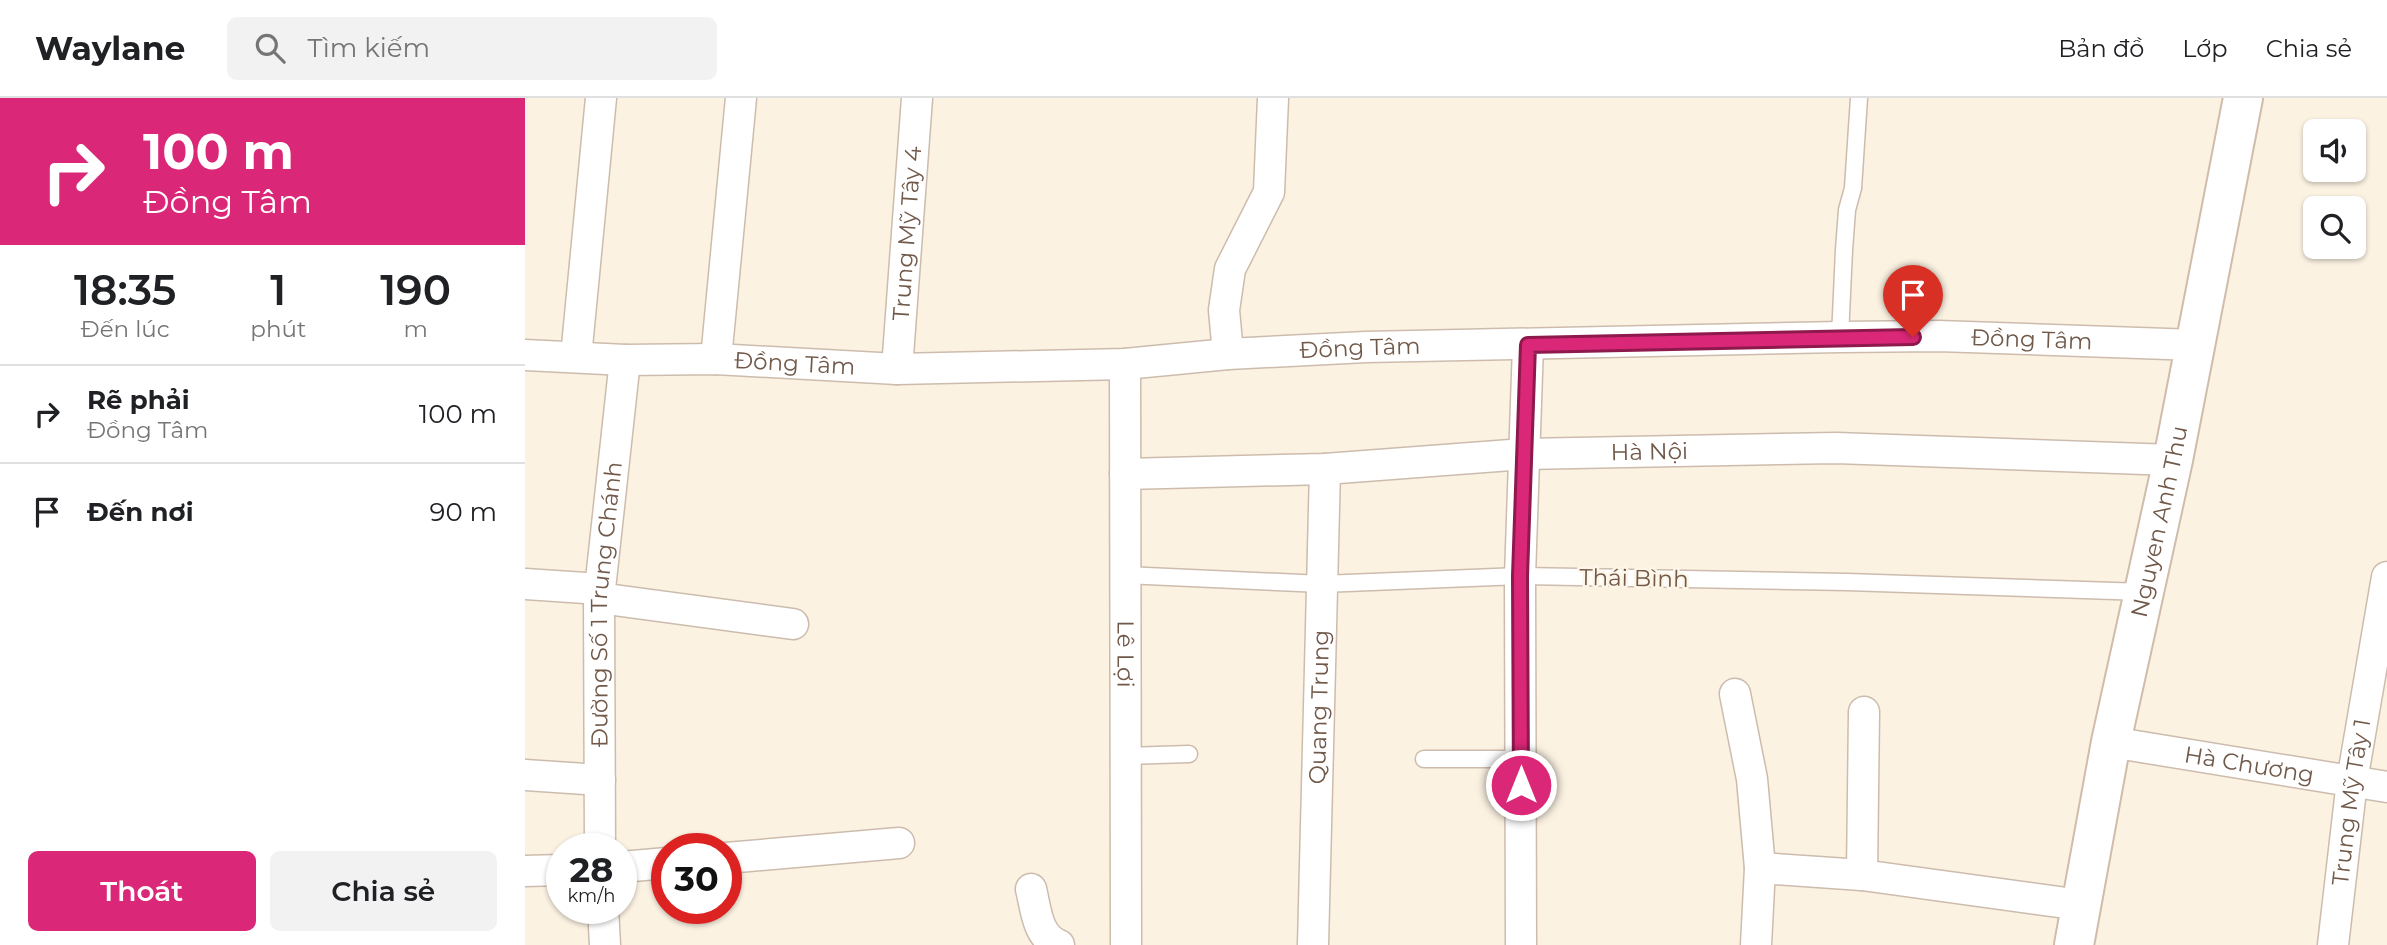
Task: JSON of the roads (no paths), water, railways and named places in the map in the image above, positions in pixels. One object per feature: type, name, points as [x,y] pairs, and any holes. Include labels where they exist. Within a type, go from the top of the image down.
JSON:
[{"type":"main road","name":"Nguyen Anh Thu","points":[[2074,945],[2111,742],[2173,460],[2243,98]]},
{"type":"street","points":[[576,357],[601,98]]},
{"type":"street","points":[[716,359],[741,98]]},
{"type":"street","name":"Trung Mỹ Tây 4","points":[[897,369],[917,98]]},
{"type":"street","points":[[1228,354],[1224,310],[1230,269],[1269,192],[1273,98]]},
{"type":"street","name":"Đồng Tâm","points":[[525,355],[625,360],[716,359],[897,369],[1125,364],[1228,354],[1366,347],[1840,337],[1938,336],[2196,345]]},
{"type":"street","points":[[1521,945],[1520,576],[1528,345]]},
{"type":"street","name":"Đường Số 1 Trung Chánh","points":[[600,833],[599,593],[625,360]]},
{"type":"street","name":"Lê Lợi","points":[[1125,364],[1126,945]]},
{"type":"street","name":"Hà Nội","points":[[1125,474],[1325,469],[1524,454],[1836,448],[2173,460]]},
{"type":"street","name":"Quang Trung","points":[[1313,945],[1325,469]]},
{"type":"street","name":"Trung Mỹ Tây 1","points":[[2333,945],[2352,781],[2387,577]]},
{"type":"street","points":[[525,584],[793,624]]},
{"type":"street","points":[[1735,694],[1752,779],[1760,868],[1755,945]]},
{"type":"street","points":[[1863,875],[1864,712]]},
{"type":"street","name":"Hà Chương","points":[[2111,742],[2387,786]]},
{"type":"street","points":[[525,775],[600,780]]},
{"type":"street","points":[[742,857],[899,843]]},
{"type":"street","points":[[1760,868],[1863,875],[2081,905]]},
{"type":"street","points":[[525,870],[546,870]]},
{"type":"street","points":[[1031,889],[1039,926],[1051,942],[1059,945]]},
{"type":"street","points":[[604,924],[605,945]]},
{"type":"street","points":[[1119,945],[1138,945]]},
{"type":"lane","points":[[1840,337],[1847,210],[1853,188],[1859,98]]},
{"type":"lane","name":"Thái Bình","points":[[1125,575],[1322,584],[1520,576],[1847,582],[2144,592]]},
{"type":"lane","points":[[1126,756],[1189,754]]},
{"type":"lane","points":[[1424,760],[1521,759]]}]
